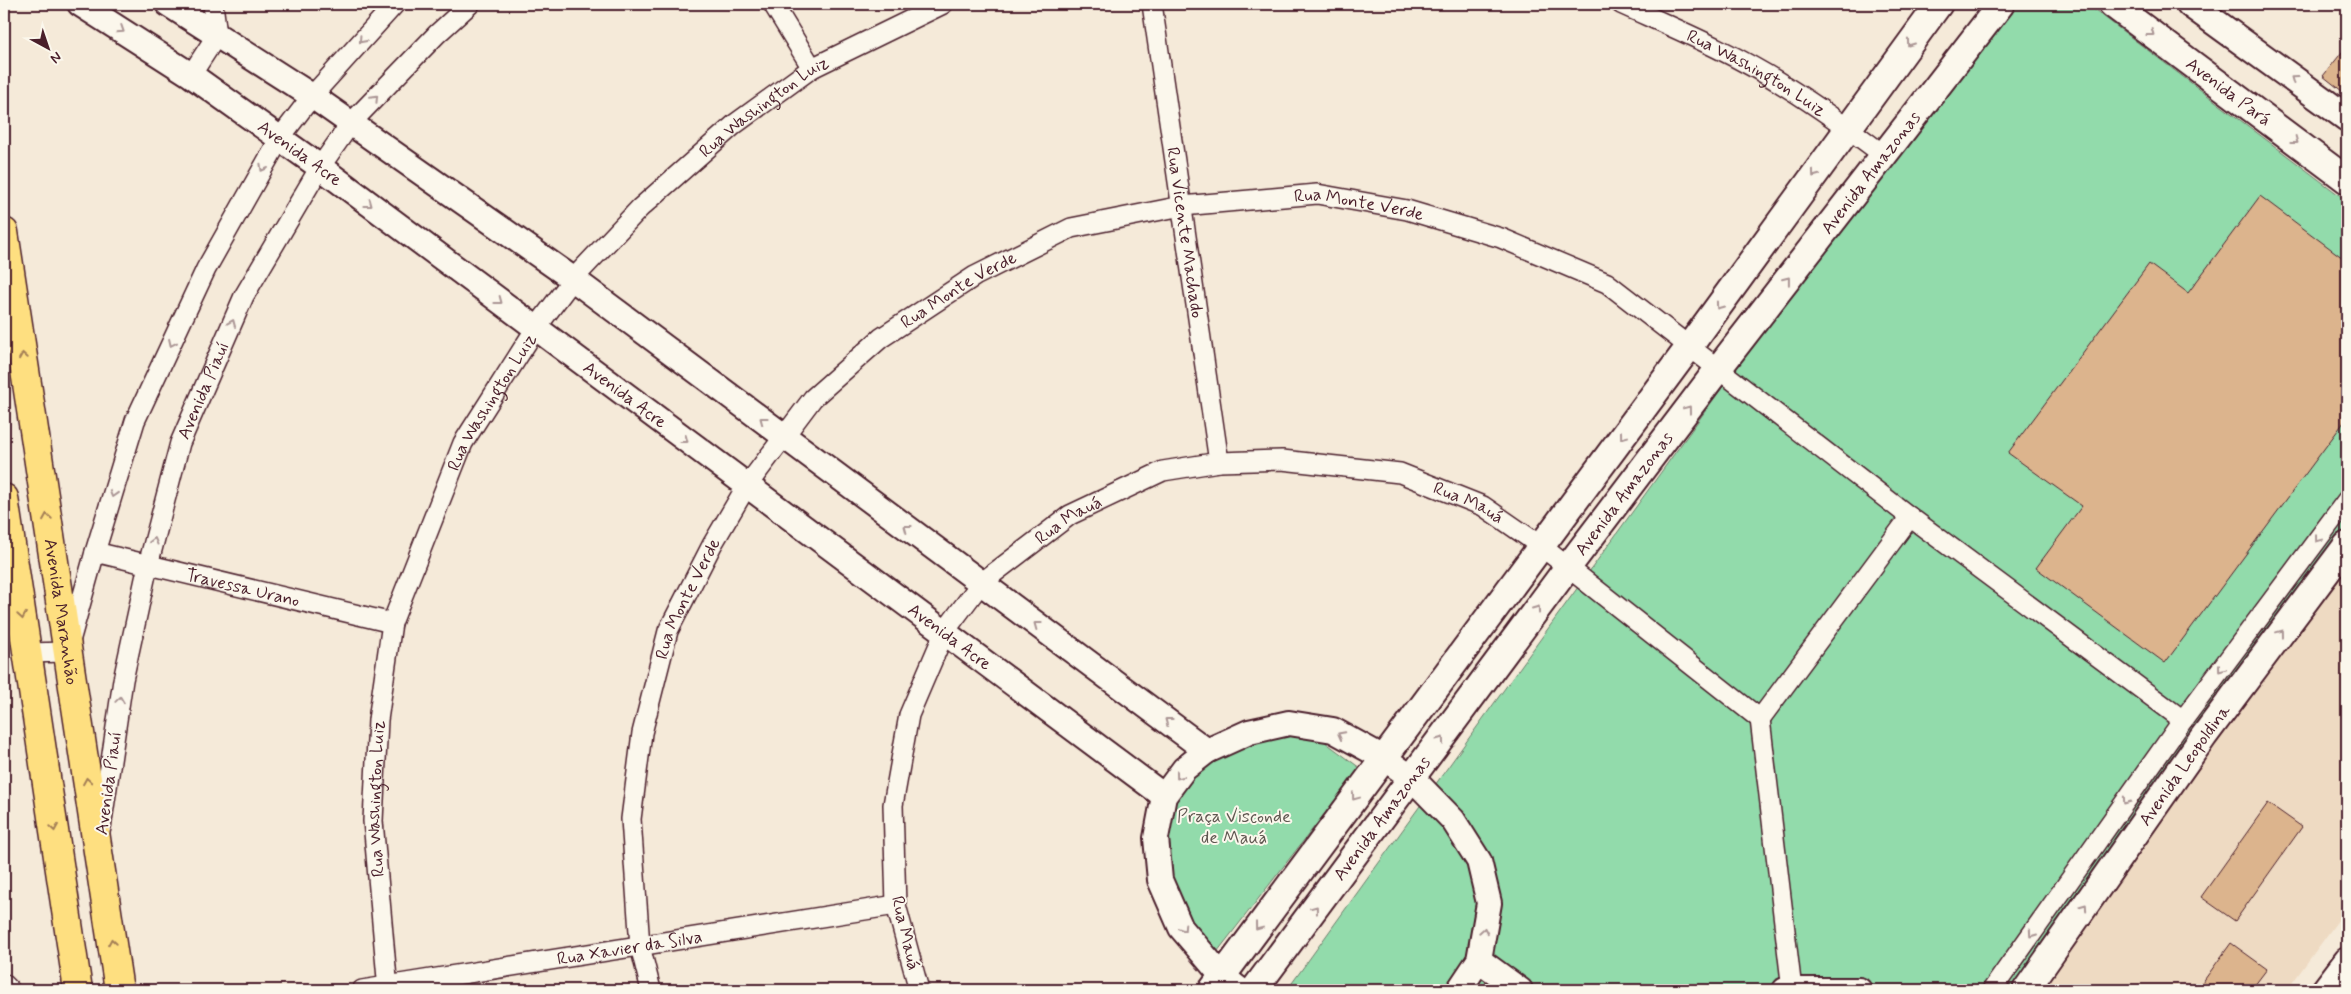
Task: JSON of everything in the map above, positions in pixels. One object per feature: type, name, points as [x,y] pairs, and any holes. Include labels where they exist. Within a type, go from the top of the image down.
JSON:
[{"type":"main road","name":"Avenida Amazonas","points":[[1225,985],[1384,758],[1689,347],[1939,4]]},
{"type":"main road","name":"Avenida Amazonas","points":[[1254,990],[1568,567],[1718,369],[2001,4]]},
{"type":"main road","name":"Avenida Pará","points":[[2112,4],[2347,180]]},
{"type":"main road","points":[[2190,4],[2347,118]]},
{"type":"main road","name":"Avenida Maranhão","points":[[4,232],[119,990]]},
{"type":"main road","points":[[4,498],[78,990]]},
{"type":"main road","name":"Avenida Leopoldina","points":[[2026,990],[2204,736],[2347,545]]},
{"type":"main road","points":[[2325,990],[2347,961]]},
{"type":"street","name":"Avenida Acre","points":[[80,4],[191,75],[320,167],[746,487],[945,631],[1164,796]]},
{"type":"street","points":[[168,4],[312,96],[573,279],[1207,750]]},
{"type":"street","points":[[191,75],[216,35],[213,4]]},
{"type":"street","points":[[27,653],[68,652],[95,552],[135,421],[206,269],[280,138],[312,96],[395,4]]},
{"type":"street","name":"Avenida Piauí","points":[[98,852],[123,680],[148,565],[184,435],[244,296],[320,167],[351,123],[437,34],[470,4]]},
{"type":"street","points":[[774,4],[812,68]]},
{"type":"street","name":"Rua Washington Luiz","points":[[388,988],[373,821],[378,720],[392,623],[463,444],[536,328],[573,279],[640,208],[736,124],[812,68],[943,4]]},
{"type":"street","name":"Rua Vicente Machado","points":[[1152,4],[1219,462]]},
{"type":"street","name":"Rua Washington Luiz","points":[[1621,4],[1700,41],[1784,85],[1848,128],[1884,156]]},
{"type":"street","name":"Rua Monte Verde","points":[[651,990],[640,946],[631,819],[642,733],[668,631],[712,545],[746,487],[813,398],[881,338],[975,276],[1071,228],[1182,206],[1317,194],[1407,210],[1501,238],[1607,283],[1910,517],[2183,720]]},
{"type":"street","name":"Rua Mauá","points":[[919,990],[896,905],[893,805],[909,716],[945,631],[981,583],[1070,515],[1164,471],[1219,462],[1282,460],[1400,472],[1482,506],[1541,546],[1760,719]]},
{"type":"street","points":[[1992,990],[2183,720],[2347,500]]},
{"type":"street","points":[[1859,990],[1790,990],[1760,719],[1910,517]]},
{"type":"street","name":"Travessa Urano","points":[[95,552],[392,623]]},
{"type":"street","points":[[1225,985],[1181,928],[1160,880],[1156,838],[1164,796],[1184,769],[1207,750],[1248,732],[1289,723],[1333,730],[1384,758],[1412,779],[1453,820],[1479,861],[1489,903],[1479,960],[1458,990]]},
{"type":"street","name":"Rua Xavier da Silva","points":[[362,990],[388,988],[896,905]]},
{"type":"street","points":[[1479,960],[1520,990]]},
{"type":"street","points":[[4,984],[10,990]]},
{"type":"shaded area","points":[[2347,558],[2347,908],[2287,990],[2029,990]]},
{"type":"green space","points":[[2014,4],[2087,4],[2347,201],[2347,558],[2029,990],[1287,990],[1888,158]]},
{"type":"green space","name":"Praça Visconde de Mauá","points":[[1290,731],[1325,742],[1360,768],[1217,952],[1193,927],[1171,880],[1165,839],[1174,800],[1212,756]]},
{"type":"building","points":[[2347,46],[2347,95],[2323,76]]},
{"type":"building","points":[[2260,196],[2347,261],[2347,418],[2165,663],[2036,568],[2082,506],[2008,453],[2149,264],[2188,293]]},
{"type":"building","points":[[2268,803],[2302,827],[2235,921],[2201,897]]},
{"type":"building","points":[[2231,943],[2267,969],[2251,990],[2197,990]]}]
